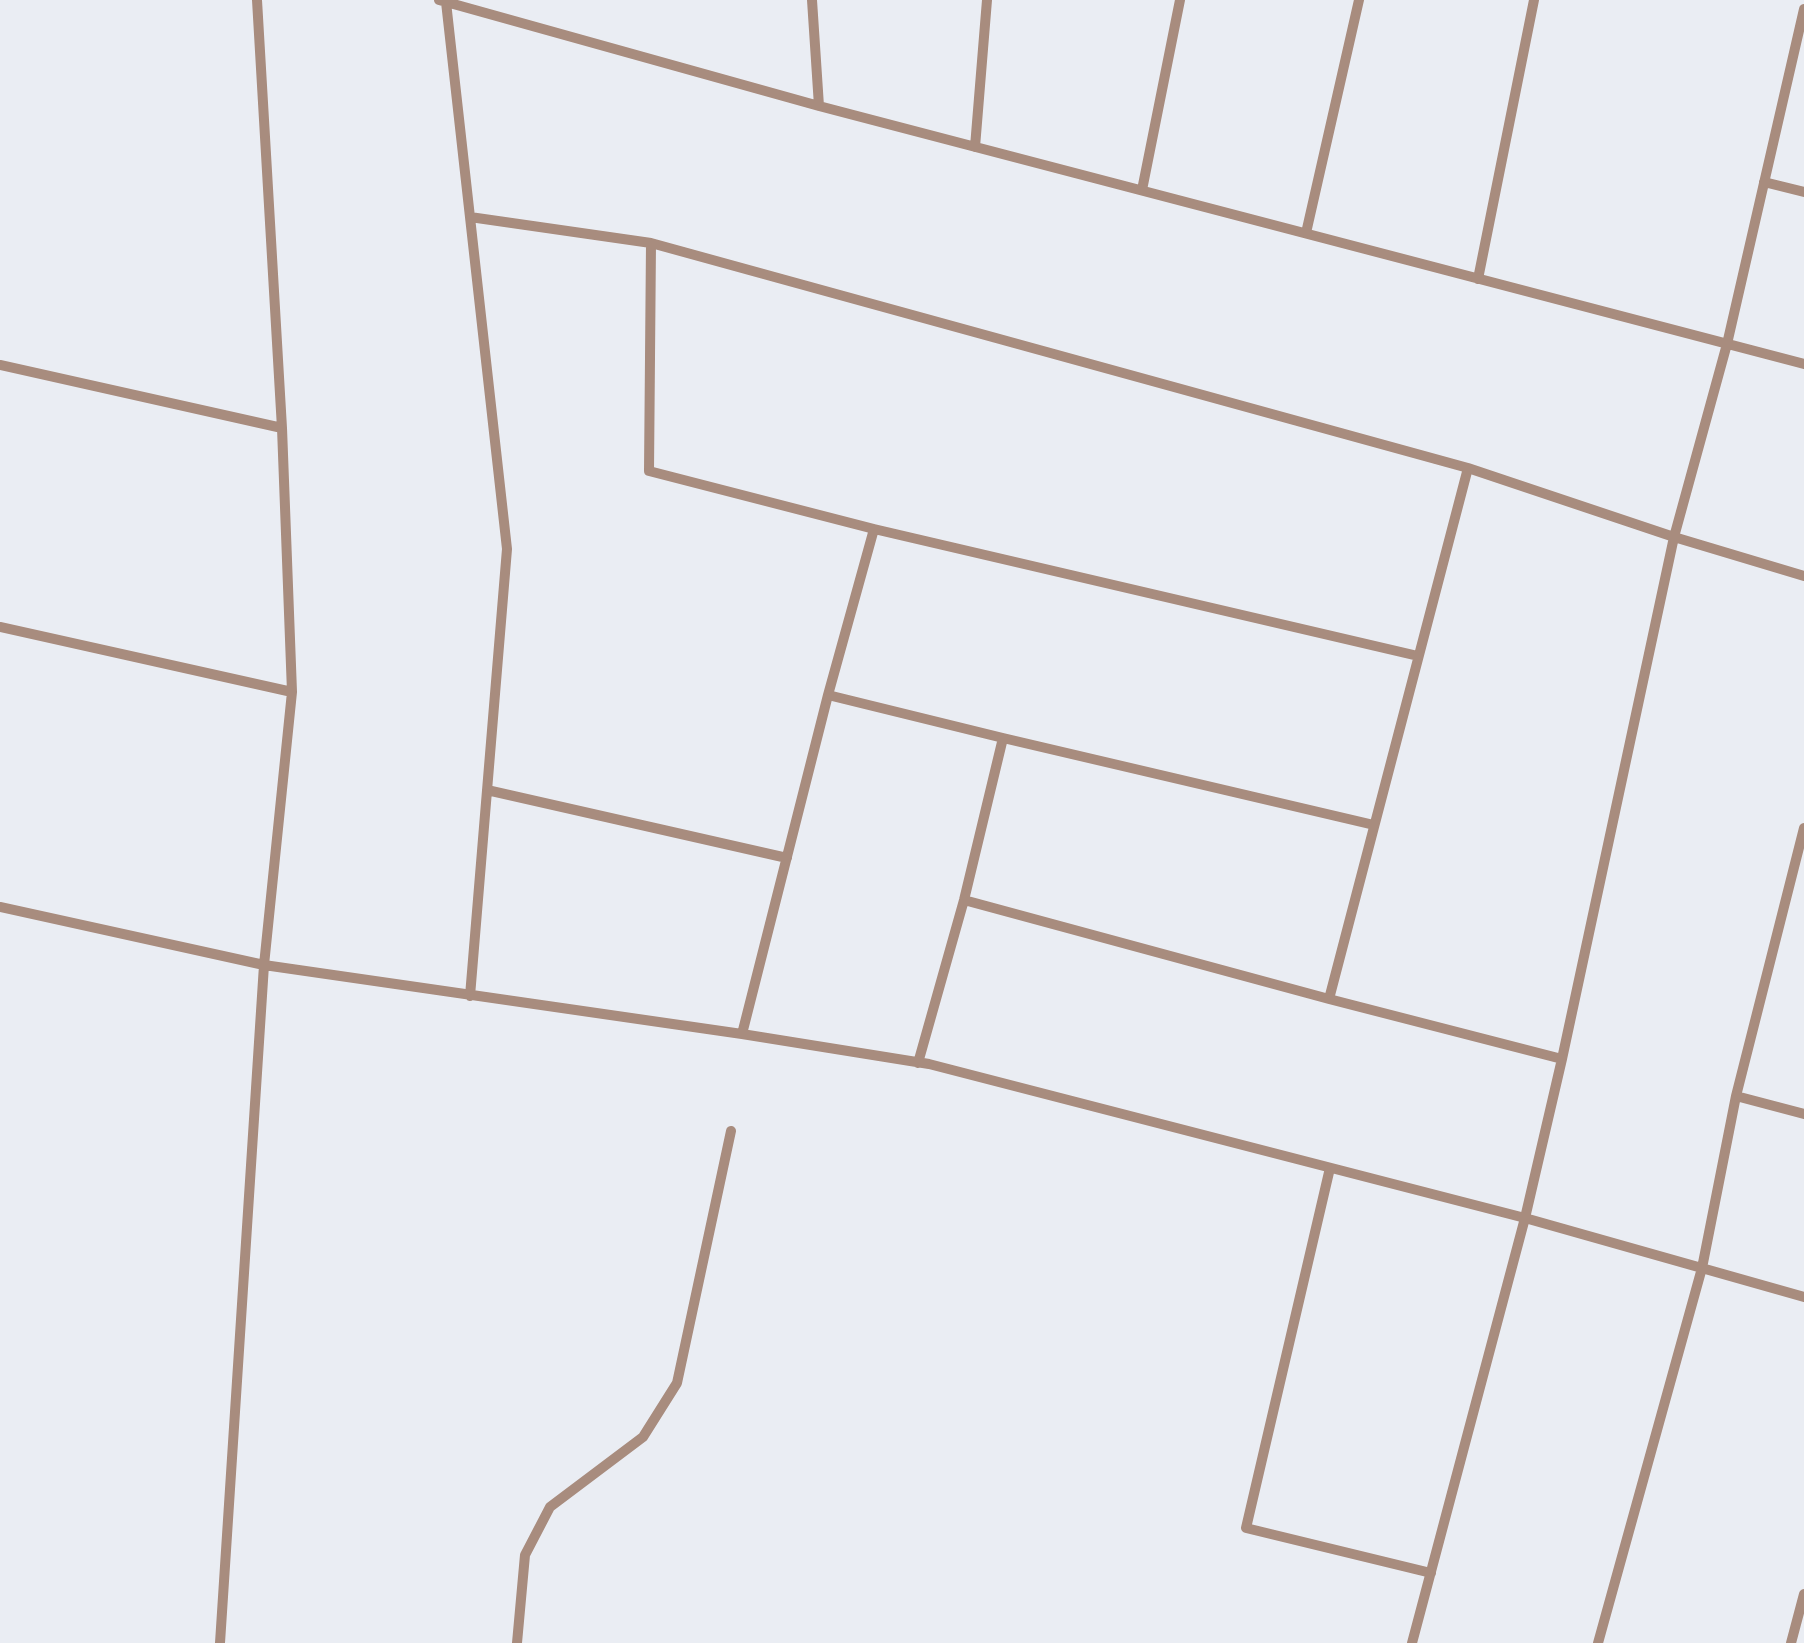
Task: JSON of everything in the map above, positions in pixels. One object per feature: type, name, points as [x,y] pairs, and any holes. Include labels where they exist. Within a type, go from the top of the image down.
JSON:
[{"type":"street","points":[[220,1643],[264,964],[292,692],[282,428],[257,0]]},
{"type":"street","points":[[812,0],[819,106]]},
{"type":"street","points":[[975,147],[987,0]]},
{"type":"street","points":[[1142,190],[1180,0]]},
{"type":"street","points":[[1306,233],[1359,0]]},
{"type":"street","points":[[1478,279],[1534,0]]},
{"type":"street","points":[[470,996],[507,549],[470,217],[442,1],[819,106],[1804,364]]},
{"type":"street","points":[[1412,1643],[1525,1218],[1562,1058],[1674,537],[1727,344],[1804,9]]},
{"type":"street","points":[[1764,182],[1804,192]]},
{"type":"street","points":[[470,217],[651,243],[1468,468],[1674,537],[1804,576]]},
{"type":"street","points":[[651,243],[649,471],[874,529],[1418,656]]},
{"type":"street","points":[[0,365],[282,428]]},
{"type":"street","points":[[1329,999],[1468,468]]},
{"type":"street","points":[[742,1034],[828,695],[874,529]]},
{"type":"street","points":[[0,627],[292,692]]},
{"type":"street","points":[[828,695],[1374,825]]},
{"type":"street","points":[[918,1062],[964,900],[1003,738]]},
{"type":"street","points":[[487,790],[787,858]]},
{"type":"street","points":[[1598,1643],[1702,1268],[1736,1096],[1804,828]]},
{"type":"street","points":[[964,900],[1329,999],[1562,1058]]},
{"type":"street","points":[[0,907],[264,964],[470,996],[742,1034],[918,1062],[1525,1218],[1804,1297]]},
{"type":"street","points":[[1736,1096],[1804,1114]]},
{"type":"street","points":[[517,1643],[525,1555],[550,1507],[643,1437],[677,1382],[731,1131]]},
{"type":"street","points":[[1330,1168],[1246,1528],[1431,1573]]},
{"type":"street","points":[[1791,1643],[1804,1594]]}]
